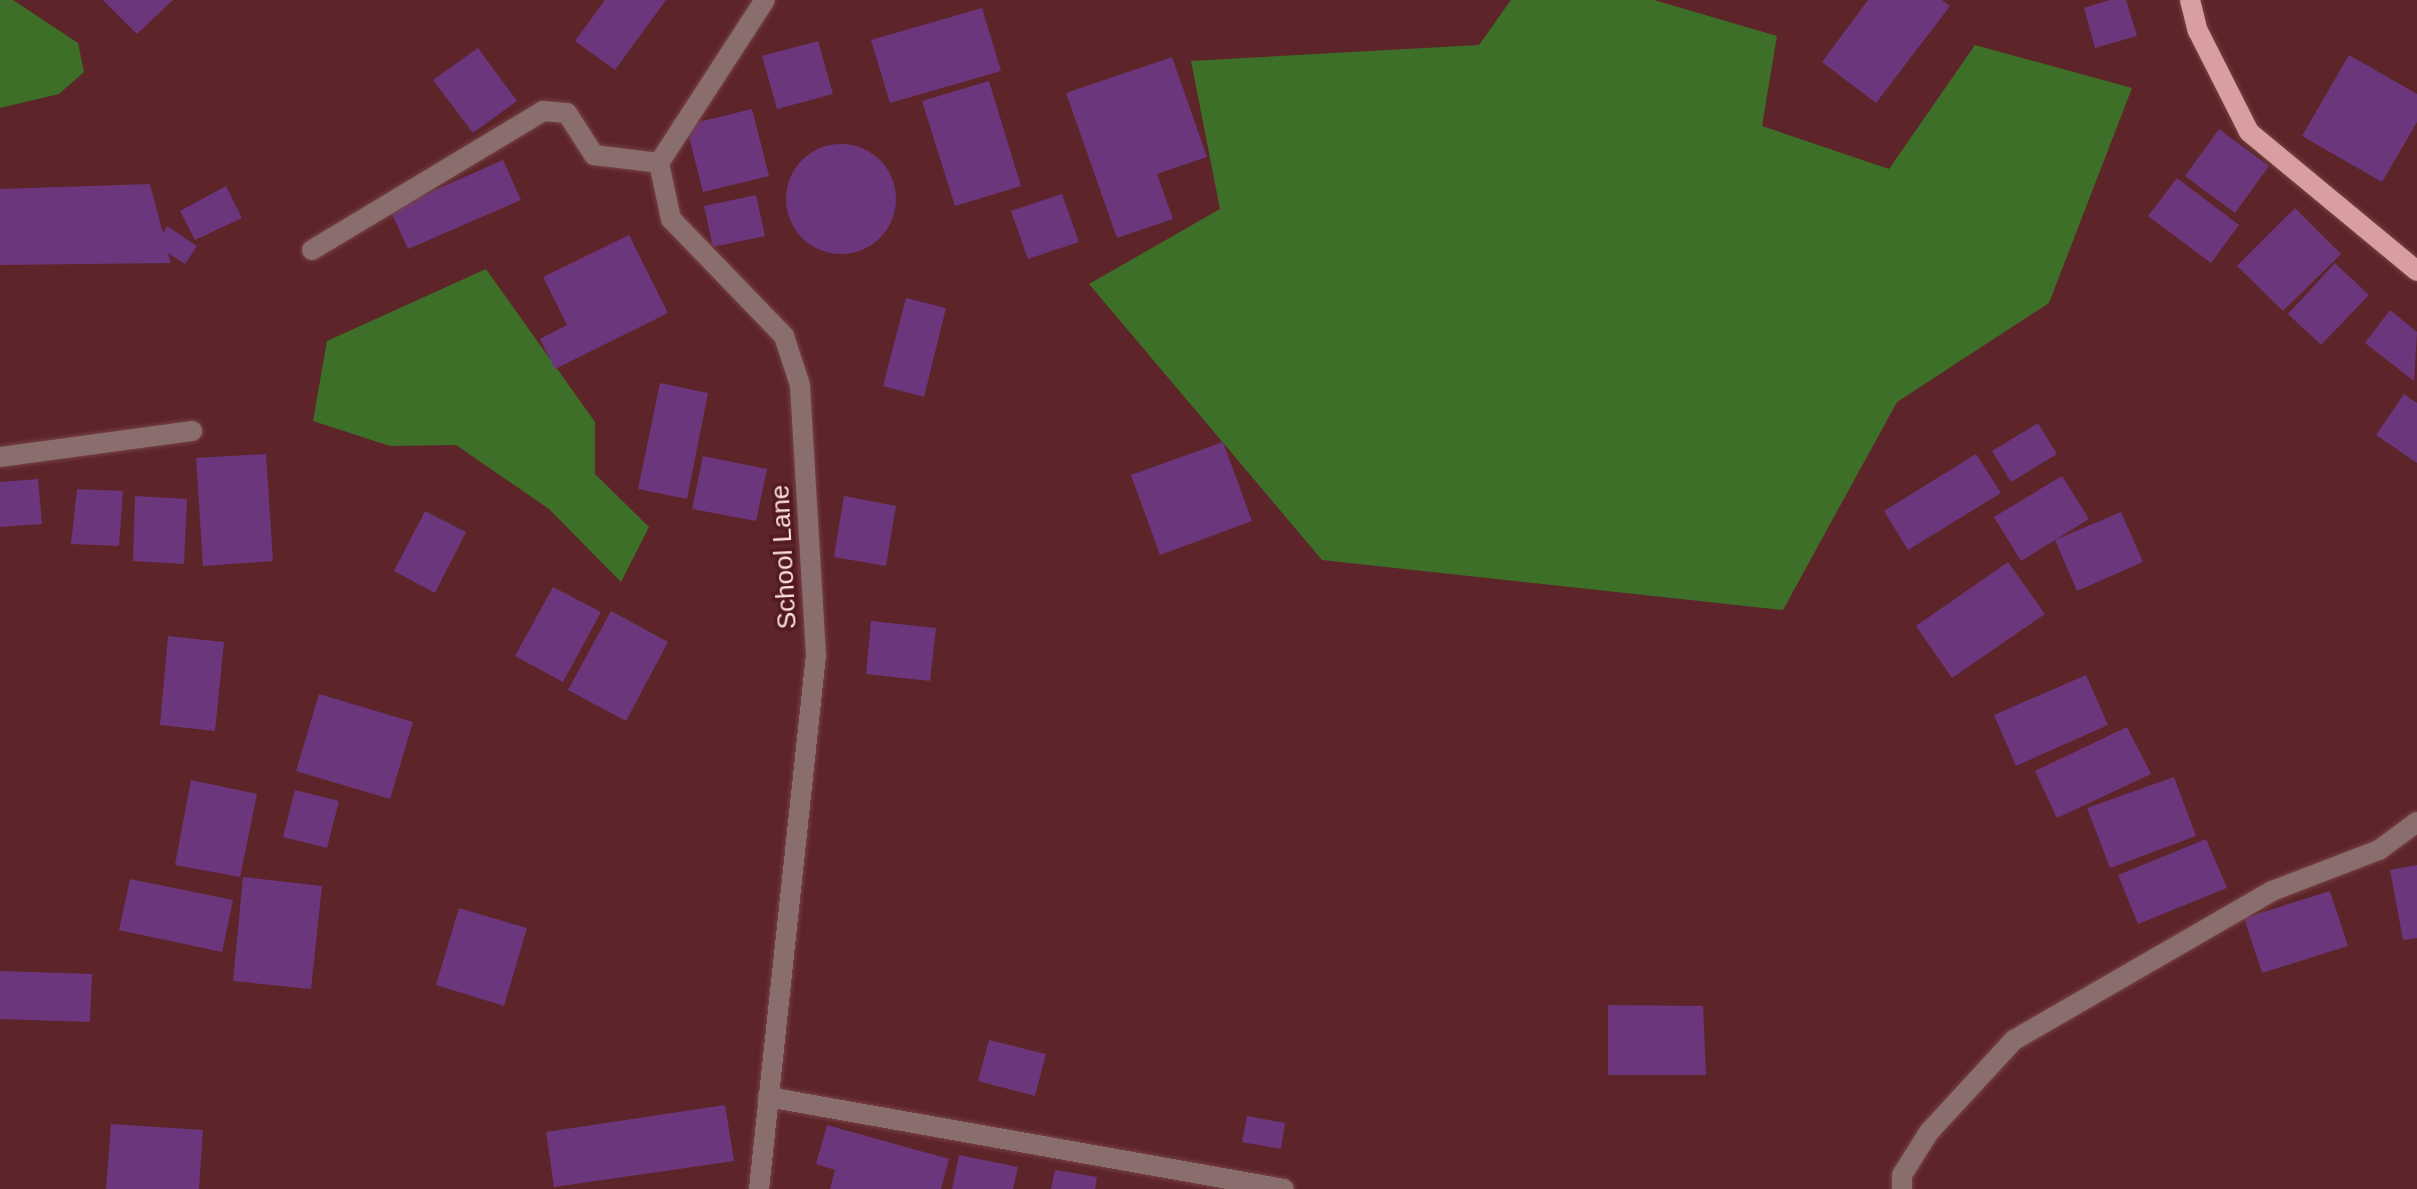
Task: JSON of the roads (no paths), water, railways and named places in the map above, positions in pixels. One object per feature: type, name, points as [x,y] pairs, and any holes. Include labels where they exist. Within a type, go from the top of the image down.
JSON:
[{"type":"main road","points":[[2190,0],[2198,31],[2249,132],[2417,271]]},
{"type":"street","points":[[312,250],[543,111],[567,113],[594,155],[659,163],[765,0]]},
{"type":"street","name":"School Lane","points":[[659,163],[671,219],[784,336],[800,385],[816,655],[759,1189]]},
{"type":"street","points":[[0,457],[192,431]]},
{"type":"street","points":[[1902,1189],[1902,1175],[1929,1132],[2014,1040],[2272,891],[2379,850],[2417,822]]},
{"type":"street","points":[[768,1097],[1284,1189]]}]
